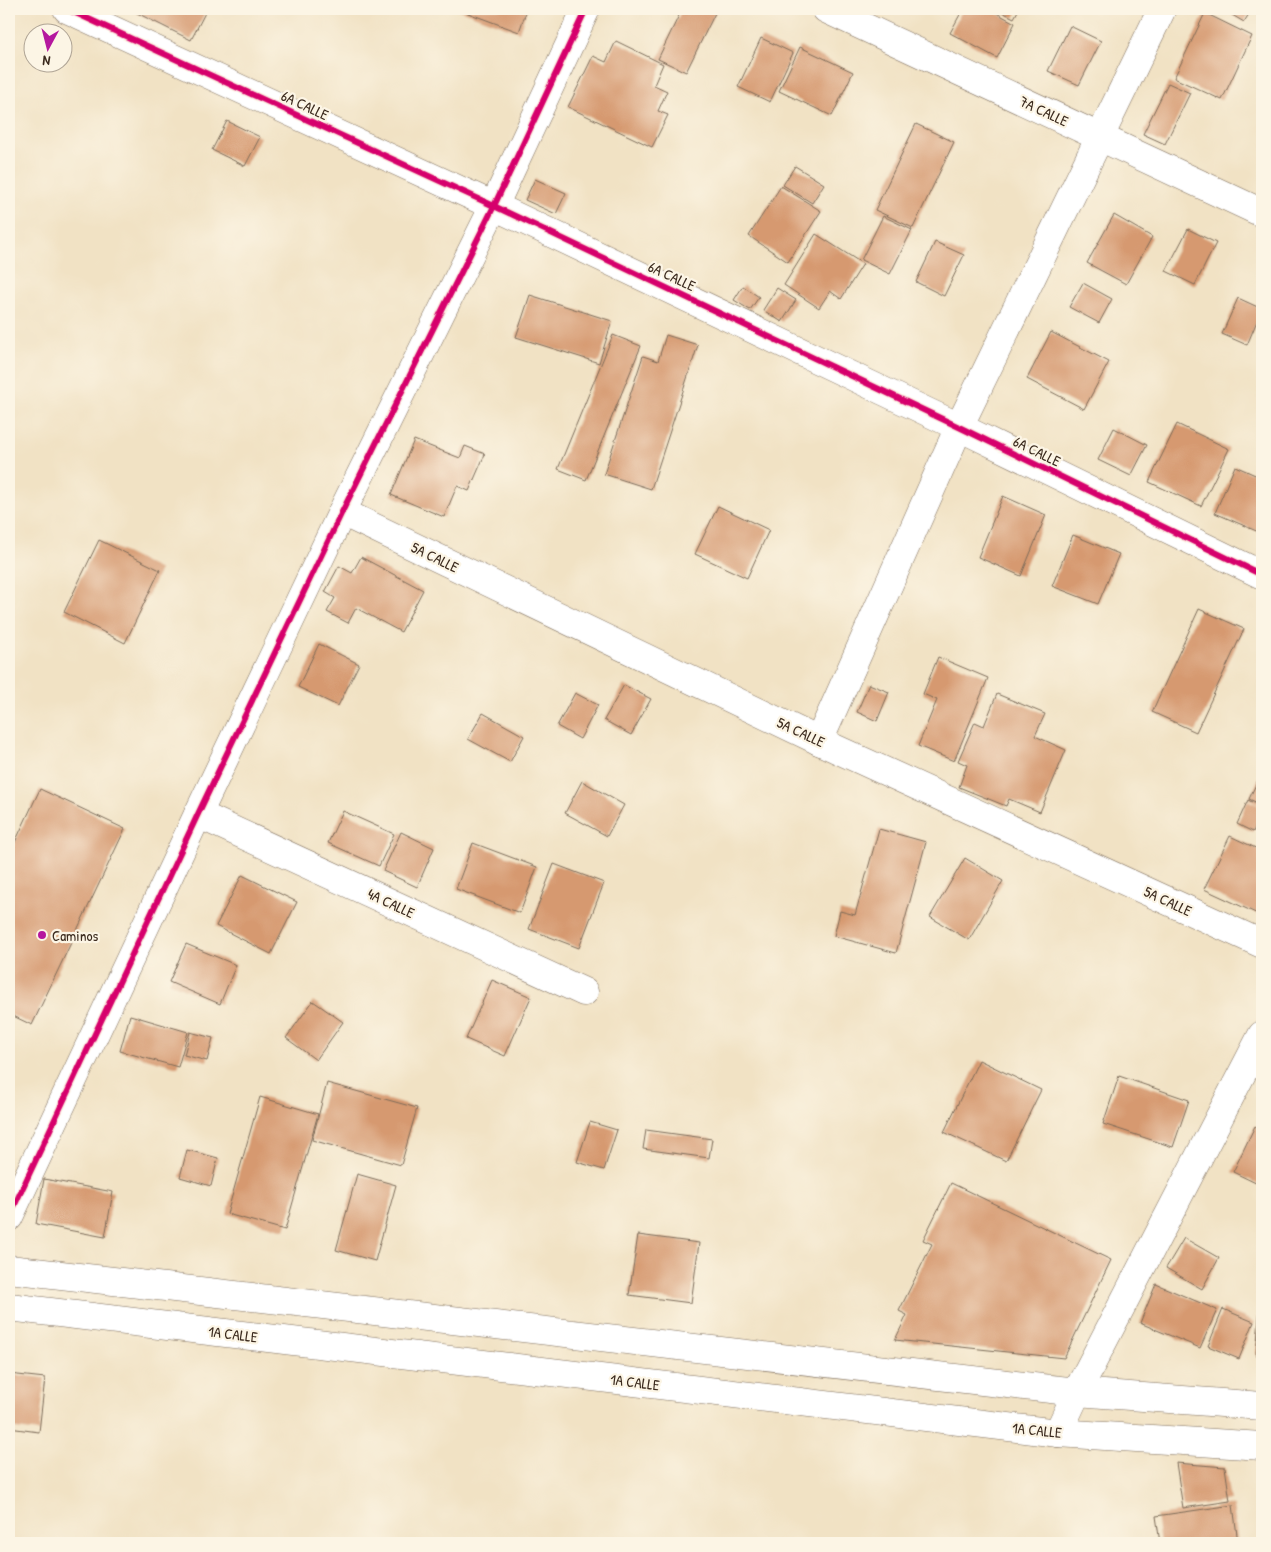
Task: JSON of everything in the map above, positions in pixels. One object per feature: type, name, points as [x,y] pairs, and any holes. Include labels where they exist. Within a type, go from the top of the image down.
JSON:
[{"type":"street","name":"6A CALLE","points":[[67,9],[494,206],[959,427],[1262,575]]},
{"type":"street","points":[[9,1216],[342,512],[494,206],[586,9]]},
{"type":"street","name":"7A CALLE","points":[[826,9],[1262,213]]},
{"type":"street","points":[[819,741],[959,427],[1162,9]]},
{"type":"street","name":"5A CALLE","points":[[342,512],[819,741],[1262,944]]},
{"type":"street","name":"4A CALLE","points":[[198,814],[584,992]]},
{"type":"street","points":[[1058,1433],[1077,1392],[1262,1035]]},
{"type":"street","points":[[9,1269],[1077,1392],[1262,1406]]},
{"type":"street","name":"1A CALLE","points":[[9,1307],[1058,1433],[1262,1446]]},
{"type":"building","points":[[129,9],[207,9],[191,40]]},
{"type":"building","points":[[457,9],[527,9],[519,32]]},
{"type":"building","points":[[682,9],[717,9],[686,72],[658,59]]},
{"type":"building","points":[[963,9],[989,9],[1015,23],[997,58],[950,33]]},
{"type":"building","points":[[996,9],[1019,9],[1014,18]]},
{"type":"building","points":[[1222,9],[1252,9],[1244,22]]},
{"type":"building","points":[[1205,13],[1252,36],[1222,100],[1174,78]]},
{"type":"building","points":[[1070,26],[1101,41],[1079,85],[1048,71]]},
{"type":"building","points":[[761,38],[793,53],[770,102],[738,87]]},
{"type":"building","points":[[616,41],[663,64],[654,85],[667,91],[658,111],[668,115],[652,147],[568,107],[593,56],[606,62]]},
{"type":"building","points":[[800,47],[853,72],[832,116],[779,91]]},
{"type":"building","points":[[1168,83],[1190,93],[1165,144],[1143,134]]},
{"type":"building","points":[[227,121],[260,137],[245,166],[212,150]]},
{"type":"building","points":[[916,124],[954,142],[913,228],[875,210]]},
{"type":"building","points":[[795,166],[824,184],[812,203],[783,185]]},
{"type":"building","points":[[535,179],[566,193],[556,214],[525,200]]},
{"type":"building","points":[[781,186],[821,211],[788,262],[749,236]]},
{"type":"building","points":[[1114,215],[1152,237],[1126,284],[1087,263]]},
{"type":"building","points":[[883,216],[912,230],[890,274],[861,260]]},
{"type":"building","points":[[1188,229],[1216,243],[1195,285],[1166,271]]},
{"type":"building","points":[[816,234],[863,264],[841,299],[830,291],[819,308],[784,285]]},
{"type":"building","points":[[935,242],[964,255],[944,296],[916,282]]},
{"type":"building","points":[[1083,283],[1112,299],[1099,323],[1069,307]]},
{"type":"building","points":[[743,286],[759,297],[750,310],[734,300]]},
{"type":"building","points":[[777,288],[796,300],[782,322],[763,310]]},
{"type":"building","points":[[530,295],[612,321],[599,363],[516,337]]},
{"type":"building","points":[[1238,298],[1262,309],[1247,345],[1222,334]]},
{"type":"building","points":[[1051,332],[1109,362],[1084,409],[1027,379]]},
{"type":"building","points":[[613,335],[641,346],[586,480],[558,469]]},
{"type":"building","points":[[666,335],[698,345],[651,489],[604,474],[643,356],[658,361]]},
{"type":"building","points":[[1177,424],[1229,449],[1201,506],[1149,482]]},
{"type":"building","points":[[1114,428],[1147,445],[1131,476],[1098,460]]},
{"type":"building","points":[[414,440],[460,458],[465,446],[485,454],[469,491],[457,486],[444,517],[391,495]]},
{"type":"building","points":[[1235,466],[1262,478],[1261,533],[1215,513]]},
{"type":"building","points":[[1003,496],[1046,515],[1021,576],[978,557]]},
{"type":"building","points":[[718,506],[769,530],[747,578],[695,554]]},
{"type":"building","points":[[1073,535],[1119,554],[1098,604],[1052,586]]},
{"type":"building","points":[[99,540],[160,570],[125,643],[64,612]]},
{"type":"building","points":[[361,557],[423,590],[401,632],[356,608],[348,623],[327,612],[335,598],[325,592],[339,566],[352,573]]},
{"type":"building","points":[[1199,609],[1244,629],[1196,732],[1152,712]]},
{"type":"building","points":[[319,644],[359,664],[338,706],[298,687]]},
{"type":"building","points":[[938,657],[988,678],[954,761],[918,746],[937,700],[923,694]]},
{"type":"building","points":[[869,684],[889,692],[877,721],[857,712]]},
{"type":"building","points":[[624,685],[651,699],[631,735],[604,720]]},
{"type":"building","points":[[575,693],[598,705],[580,739],[557,726]]},
{"type":"building","points":[[997,694],[1045,714],[1035,736],[1066,750],[1040,812],[1009,799],[1006,806],[959,787],[967,765],[958,761],[975,722],[984,726]]},
{"type":"building","points":[[483,713],[524,736],[510,762],[468,739]]},
{"type":"building","points":[[1260,776],[1262,777],[1262,805],[1249,799]]},
{"type":"building","points":[[582,781],[624,805],[607,836],[565,813]]},
{"type":"building","name":"Caminos","points":[[40,789],[125,829],[32,1025],[9,1014],[9,855]]},
{"type":"building","points":[[1248,800],[1262,807],[1262,813],[1253,832],[1237,824]]},
{"type":"building","points":[[343,811],[394,834],[379,866],[328,843]]},
{"type":"building","points":[[879,829],[926,842],[896,953],[834,936],[840,911],[855,915]]},
{"type":"building","points":[[401,832],[434,848],[417,887],[383,871]]},
{"type":"building","points":[[1230,836],[1262,851],[1262,910],[1260,915],[1204,889]]},
{"type":"building","points":[[473,843],[537,867],[520,913],[456,889]]},
{"type":"building","points":[[965,858],[1003,881],[969,940],[930,917]]},
{"type":"building","points":[[554,864],[604,883],[579,948],[529,929]]},
{"type":"building","points":[[242,875],[297,902],[271,954],[216,926]]},
{"type":"building","points":[[186,944],[236,965],[220,1004],[169,982]]},
{"type":"building","points":[[492,980],[531,997],[505,1056],[466,1039]]},
{"type":"building","points":[[313,1001],[343,1022],[316,1060],[286,1038]]},
{"type":"building","points":[[130,1015],[188,1032],[178,1067],[120,1051]]},
{"type":"building","points":[[190,1032],[213,1038],[207,1061],[184,1055]]},
{"type":"building","points":[[979,1060],[1041,1090],[1006,1161],[944,1132]]},
{"type":"building","points":[[1119,1076],[1189,1100],[1173,1147],[1103,1124]]},
{"type":"building","points":[[327,1083],[417,1108],[401,1165],[312,1140]]},
{"type":"building","points":[[260,1097],[318,1114],[285,1230],[227,1214]]},
{"type":"building","points":[[590,1122],[617,1130],[604,1170],[577,1162]]},
{"type":"building","points":[[1255,1126],[1262,1130],[1262,1186],[1233,1172]]},
{"type":"building","points":[[646,1130],[712,1139],[709,1158],[643,1149]]},
{"type":"building","points":[[187,1150],[218,1158],[211,1186],[180,1177]]},
{"type":"building","points":[[357,1174],[396,1185],[375,1261],[336,1250]]},
{"type":"building","points":[[44,1179],[113,1192],[105,1237],[36,1224]]},
{"type":"building","points":[[951,1183],[1111,1260],[1064,1358],[895,1340],[907,1315],[899,1311],[932,1244],[923,1240]]},
{"type":"building","points":[[638,1235],[699,1243],[691,1303],[629,1295]]},
{"type":"building","points":[[1184,1238],[1219,1258],[1202,1289],[1166,1268]]},
{"type":"building","points":[[1156,1284],[1217,1310],[1200,1348],[1140,1323]]},
{"type":"building","points":[[1260,1305],[1262,1306],[1262,1356],[1256,1355]]},
{"type":"building","points":[[1223,1309],[1254,1322],[1239,1359],[1208,1346]]},
{"type":"building","points":[[9,1374],[45,1378],[39,1432],[9,1428]]},
{"type":"building","points":[[1176,1463],[1225,1467],[1230,1501],[1183,1508]]},
{"type":"building","points":[[1233,1505],[1238,1543],[1160,1543],[1156,1516]]},
{"type":"cycle path","points":[[67,9],[494,206],[959,427],[1262,575]]},
{"type":"cycle path","points":[[9,1217],[342,512],[494,206],[586,9]]},
{"type":"place","name":"Caminos","points":[[42,935]]}]
